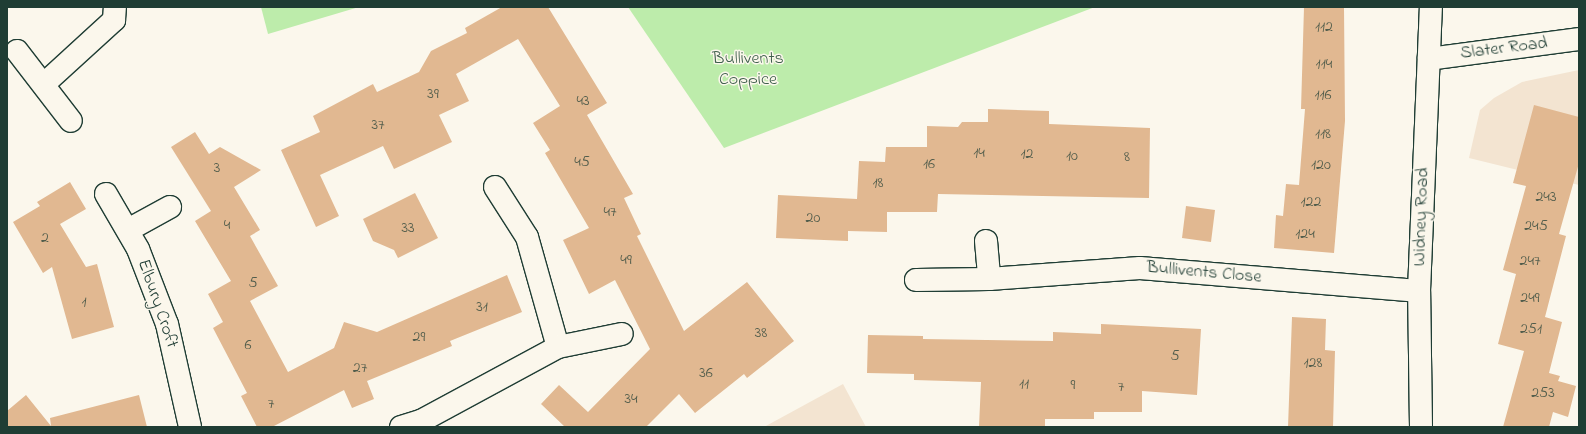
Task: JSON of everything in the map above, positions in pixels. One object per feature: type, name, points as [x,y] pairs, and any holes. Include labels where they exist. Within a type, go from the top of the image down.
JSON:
[{"type":"street","points":[[44,84],[114,20],[115,7]]},
{"type":"street","name":"Widney Road","points":[[1421,427],[1419,291],[1431,7]]},
{"type":"street","name":"Slater Road","points":[[1429,59],[1579,39]]},
{"type":"street","points":[[17,51],[44,84],[71,121]]},
{"type":"street","points":[[495,187],[527,237],[558,347]]},
{"type":"street","name":"Elbury Croft","points":[[106,194],[128,230],[167,324],[190,427]]},
{"type":"street","points":[[128,230],[170,207]]},
{"type":"street","points":[[986,241],[989,279]]},
{"type":"street","name":"Bullivents Close","points":[[916,280],[989,279],[1140,268],[1419,291]]},
{"type":"street","points":[[401,427],[421,421],[558,347],[622,334]]},
{"type":"shaded area","points":[[1579,70],[1579,185],[1469,158],[1480,110],[1494,98],[1522,82]]},
{"type":"shaded area","points":[[843,384],[866,427],[764,427]]},
{"type":"green space","points":[[261,7],[359,7],[268,34]]},
{"type":"green space","name":"Bullivents Coppice","points":[[628,7],[1095,7],[724,148]]},
{"type":"building","points":[[502,7],[548,7],[607,103],[587,115],[633,194],[624,198],[641,234],[637,236],[684,331],[747,282],[794,341],[747,378],[744,374],[695,413],[679,394],[646,427],[565,427],[541,404],[559,385],[588,412],[650,349],[615,280],[589,294],[563,240],[589,228],[545,153],[550,150],[533,123],[560,106],[518,39],[456,74],[469,101],[439,115],[452,142],[394,169],[383,146],[320,175],[339,216],[316,227],[281,150],[320,132],[313,116],[373,84],[377,92],[419,72],[431,51],[467,33],[465,28]]},
{"type":"building","points":[[1304,7],[1344,7],[1345,121],[1334,253],[1274,248],[1276,215],[1283,216],[1286,184],[1299,185],[1305,109],[1301,109]]},
{"type":"building","points":[[1534,105],[1579,117],[1579,163],[1559,234],[1566,236],[1545,317],[1562,322],[1549,373],[1560,376],[1558,381],[1576,386],[1568,417],[1553,412],[1549,427],[1503,427],[1524,351],[1498,344],[1516,274],[1503,270],[1526,186],[1513,183]]},
{"type":"building","points":[[988,109],[1049,111],[1049,124],[1150,128],[1149,198],[938,194],[937,212],[887,212],[887,232],[848,231],[848,241],[776,238],[778,195],[857,199],[859,161],[885,162],[886,147],[927,147],[927,126],[958,127],[962,122],[988,122]]},
{"type":"building","points":[[195,132],[209,154],[220,147],[261,170],[234,187],[260,230],[250,236],[278,286],[250,301],[288,372],[334,348],[344,322],[377,332],[507,275],[522,312],[450,341],[452,346],[367,381],[374,399],[352,408],[344,390],[272,427],[257,427],[241,396],[247,393],[213,328],[223,322],[208,294],[231,281],[195,221],[211,211],[171,147]]},
{"type":"building","points":[[70,182],[86,209],[60,224],[86,267],[97,264],[114,327],[72,339],[52,267],[43,273],[13,222],[40,206],[37,202]]},
{"type":"building","points":[[415,193],[438,238],[398,258],[394,250],[373,241],[363,219]]},
{"type":"building","points":[[1186,206],[1215,210],[1211,242],[1182,238]]},
{"type":"building","points":[[1292,317],[1326,319],[1325,350],[1335,351],[1333,427],[1288,427]]},
{"type":"building","points":[[1101,324],[1201,329],[1197,395],[1142,391],[1142,412],[1094,412],[1094,419],[1045,419],[1045,427],[979,427],[981,382],[914,380],[914,374],[867,373],[868,335],[923,336],[923,339],[1053,341],[1053,332],[1101,334]]},
{"type":"building","points":[[26,395],[51,426],[50,418],[139,395],[147,427],[7,427],[7,411]]}]
